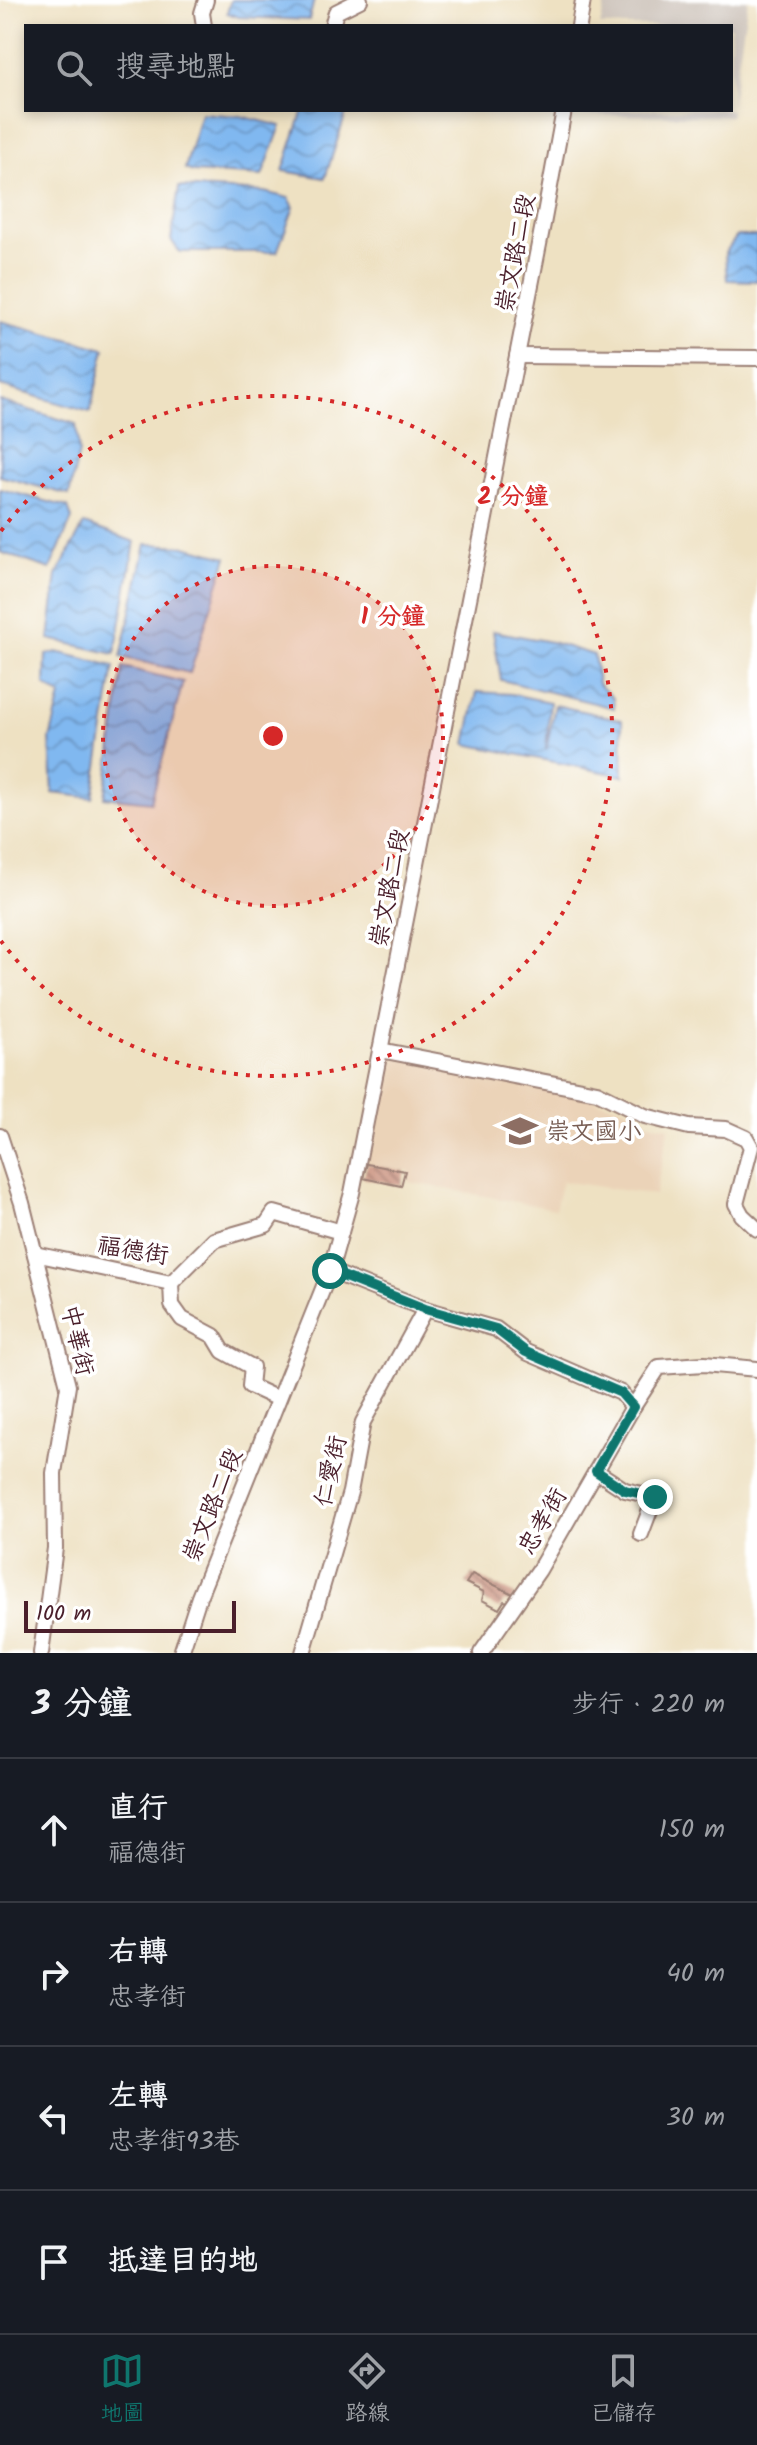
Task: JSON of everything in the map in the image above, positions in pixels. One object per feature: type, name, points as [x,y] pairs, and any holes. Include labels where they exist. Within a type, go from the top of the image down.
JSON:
[{"type":"street","points":[[203,24],[206,0]]},
{"type":"street","points":[[333,24],[336,12],[360,0]]},
{"type":"street","points":[[579,24],[583,0]]},
{"type":"street","name":"崇文路二段","points":[[181,1653],[199,1597],[330,1271],[352,1193],[564,112]]},
{"type":"street","points":[[517,356],[757,358]]},
{"type":"street","points":[[380,1050],[597,1092],[645,1116],[689,1127],[726,1129],[746,1138],[751,1147],[736,1204],[742,1215],[757,1229]]},
{"type":"street","name":"中華街","points":[[0,1136],[22,1203],[68,1386],[54,1473],[55,1548],[41,1653]]},
{"type":"street","name":"福德街","points":[[35,1254],[171,1283],[214,1240],[266,1225],[274,1213],[341,1232]]},
{"type":"street","points":[[330,1271],[425,1309],[496,1329],[526,1352],[621,1393],[633,1407]]},
{"type":"street","points":[[171,1283],[172,1305],[182,1319],[214,1336],[223,1351],[252,1367],[250,1386],[278,1399]]},
{"type":"street","name":"仁愛街","points":[[303,1653],[350,1492],[363,1422],[425,1309]]},
{"type":"street","name":"忠孝街","points":[[481,1653],[539,1570],[659,1367],[704,1364],[757,1369]]},
{"type":"street","points":[[596,1471],[625,1490],[655,1497],[641,1534]]},
{"type":"shaded area","points":[[606,0],[748,0],[733,94],[733,24],[600,24]]},
{"type":"shaded area","points":[[582,112],[731,112],[730,116],[581,115]]},
{"type":"shaded area","name":"崇文國小","points":[[386,1056],[596,1094],[596,1101],[632,1110],[631,1119],[669,1127],[655,1195],[562,1181],[555,1209],[408,1182],[410,1171],[367,1164]]},
{"type":"water","points":[[231,0],[314,0],[309,20],[238,17],[227,13]]},
{"type":"water","points":[[302,112],[346,112],[325,178],[283,171]]},
{"type":"water","points":[[201,113],[241,116],[281,126],[262,176],[185,169]]},
{"type":"water","points":[[179,187],[264,192],[289,198],[294,207],[277,252],[180,252],[171,240]]},
{"type":"water","points":[[737,236],[757,236],[757,281],[727,280],[725,253]]},
{"type":"water","points":[[0,321],[105,349],[90,412],[0,386]]},
{"type":"water","points":[[0,401],[76,424],[79,452],[69,495],[0,476]]},
{"type":"water","points":[[0,489],[68,507],[72,519],[50,569],[0,552]]},
{"type":"water","points":[[84,524],[135,542],[115,654],[49,639],[57,575]]},
{"type":"water","points":[[146,544],[185,546],[227,557],[190,673],[121,657]]},
{"type":"water","points":[[493,631],[551,642],[594,655],[598,684],[613,698],[614,708],[501,680]]},
{"type":"water","points":[[57,652],[114,666],[93,798],[53,793],[50,739],[61,696],[45,685],[46,655]]},
{"type":"water","points":[[123,667],[183,682],[151,802],[105,797]]},
{"type":"water","points":[[477,692],[511,694],[550,702],[546,750],[555,705],[622,720],[623,776],[466,744]]},
{"type":"building","points":[[367,1164],[405,1171],[401,1186],[363,1178]]},
{"type":"building","points":[[472,1574],[515,1595],[511,1602],[504,1601],[499,1609],[482,1600],[484,1592],[466,1583]]},
{"type":"place","name":"崇文國小","points":[[520,1131]]},
{"type":"route","points":[[330,1271],[425,1309],[496,1329],[526,1352],[621,1393],[633,1407],[596,1471],[625,1490],[655,1497]]}]
